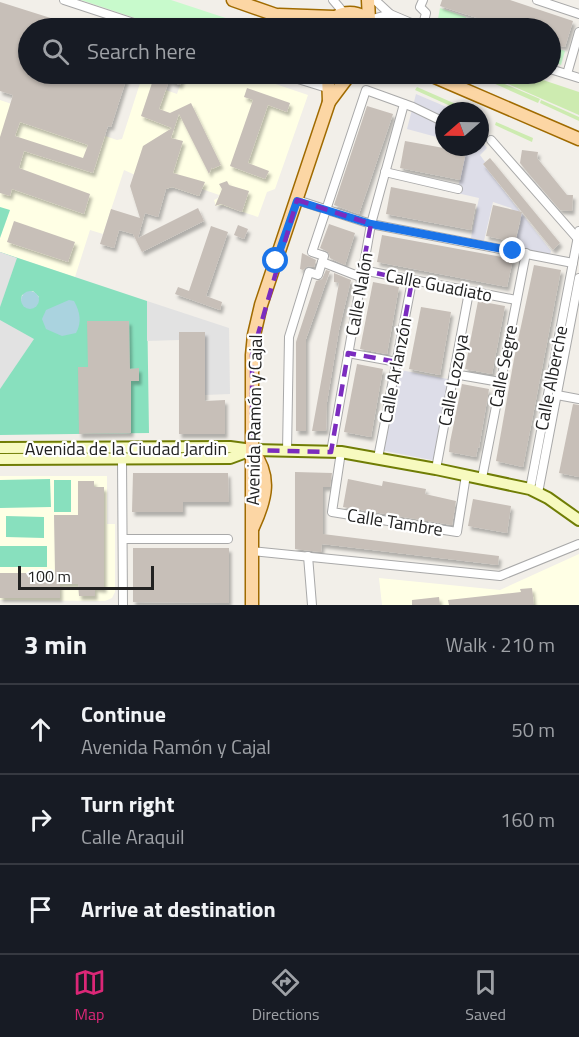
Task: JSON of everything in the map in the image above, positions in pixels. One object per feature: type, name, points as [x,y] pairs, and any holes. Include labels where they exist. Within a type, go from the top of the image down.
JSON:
[{"type":"main road","points":[[233,0],[281,18]]},
{"type":"main road","points":[[337,18],[355,0]]},
{"type":"main road","points":[[369,0],[371,18]]},
{"type":"main road","points":[[276,15],[358,13],[364,18]]},
{"type":"main road","points":[[327,84],[329,102]]},
{"type":"main road","points":[[329,102],[342,84]]},
{"type":"main road","points":[[451,84],[579,139]]},
{"type":"main road","name":"Avenida Ramón y Cajal","points":[[252,605],[252,355],[254,334],[261,305],[329,102]]},
{"type":"main road","name":"Avenida de la Ciudad Jardin","points":[[0,448],[230,447],[252,450]]},
{"type":"main road","points":[[252,450],[336,452],[482,478],[534,491],[579,520]]},
{"type":"main road","name":"Avenida de la Ciudad Jardin","points":[[0,459],[230,458],[252,450]]},
{"type":"street","points":[[64,0],[119,18]]},
{"type":"street","points":[[333,0],[341,14]]},
{"type":"street","points":[[375,0],[390,14],[399,18]]},
{"type":"street","points":[[423,0],[420,6],[426,13],[425,18]]},
{"type":"street","points":[[537,0],[579,14]]},
{"type":"street","points":[[382,18],[390,14]]},
{"type":"street","points":[[567,74],[579,32]]},
{"type":"street","points":[[561,72],[579,78]]},
{"type":"street","points":[[314,84],[327,88]]},
{"type":"street","points":[[322,262],[324,256],[312,252],[366,90],[435,118]]},
{"type":"street","name":"Calle Nalón","points":[[332,512],[336,452],[348,353],[371,224],[404,104]]},
{"type":"street","points":[[491,140],[578,235]]},
{"type":"street","points":[[386,172],[458,189]]},
{"type":"street","points":[[297,201],[371,224],[573,263]]},
{"type":"street","name":"Calle Alberche","points":[[534,491],[557,395],[577,279],[573,263],[578,235]]},
{"type":"street","name":"Calle Segre","points":[[482,478],[526,253]]},
{"type":"street","name":"Calle Guadiato","points":[[322,262],[362,274],[516,300]]},
{"type":"street","name":"Avenida Ramón y Cajal","points":[[287,450],[290,336],[309,272],[318,275],[322,262]]},
{"type":"street","name":"Calle Alberche","points":[[534,491],[577,279]]},
{"type":"street","name":"Calle Arlanzón","points":[[378,458],[412,281]]},
{"type":"street","name":"Calle Lozoya","points":[[436,469],[469,292]]},
{"type":"street","points":[[348,353],[397,362]]},
{"type":"street","points":[[454,374],[500,382]]},
{"type":"street","points":[[557,395],[579,399]]},
{"type":"street","points":[[123,459],[123,605]]},
{"type":"street","name":"Calle Tambre","points":[[332,512],[457,532],[466,475]]},
{"type":"street","points":[[124,539],[228,539]]},
{"type":"street","points":[[252,551],[500,576],[579,544]]},
{"type":"street","points":[[308,556],[312,605]]},
{"type":"highlighted area","points":[[297,200],[371,224],[362,270],[412,281],[397,362],[348,353],[331,452],[252,450],[252,355]]},
{"type":"shaded area","points":[[140,84],[152,84],[177,94],[180,84],[276,84],[308,95],[275,189],[267,192],[258,217],[221,205],[216,206],[214,200],[219,195],[202,189],[199,196],[172,187],[166,189],[124,170],[103,234],[90,230],[75,277],[0,252],[0,100],[117,140],[122,139]]},
{"type":"shaded area","points":[[416,94],[435,102],[435,137],[407,129]]},
{"type":"shaded area","points":[[465,156],[481,156],[485,162],[483,164],[551,251],[549,258],[513,251],[521,221],[511,208],[493,202],[483,245],[470,242],[479,198],[457,193]]},
{"type":"shaded area","points":[[0,252],[17,258],[0,307]]},
{"type":"shaded area","points":[[147,301],[229,328],[230,394],[205,395],[205,332],[179,332],[179,340],[147,341]]},
{"type":"shaded area","points":[[0,320],[34,339],[0,389]]},
{"type":"shaded area","points":[[395,369],[453,380],[437,461],[380,450]]},
{"type":"shaded area","points":[[0,476],[107,476],[107,524],[115,524],[115,592],[112,598],[105,601],[0,600]]},
{"type":"shaded area","points":[[579,554],[579,605],[382,605],[379,578],[500,590]]},
{"type":"green space","points":[[81,0],[171,0],[226,18],[135,18]]},
{"type":"green space","points":[[440,8],[466,17],[466,18],[438,18]]},
{"type":"green space","points":[[561,50],[565,51],[561,65]]},
{"type":"green space","points":[[495,84],[505,84],[540,99],[538,103]]},
{"type":"green space","points":[[508,84],[555,84],[579,92],[579,115]]},
{"type":"green space","points":[[417,87],[451,102],[442,102],[415,90]]},
{"type":"green space","points":[[541,100],[579,117],[579,121],[540,103]]},
{"type":"green space","points":[[496,122],[533,138],[532,142],[495,125]]},
{"type":"green space","points":[[0,207],[10,210],[0,238]]},
{"type":"green space","points":[[0,252],[147,301],[149,433],[0,435]],"holes":[[[33,291],[39,297],[25,306],[21,300],[22,295]]]},
{"type":"green space","points":[[50,479],[51,507],[0,508],[0,480]]},
{"type":"green space","points":[[54,480],[71,480],[71,512],[54,512]]},
{"type":"green space","points":[[6,516],[44,517],[44,538],[6,537]]},
{"type":"green space","points":[[0,546],[47,546],[47,567],[0,567]]},
{"type":"water","points":[[30,291],[36,294],[39,300],[36,306],[30,309],[24,306],[21,300],[24,294]]},
{"type":"water","points":[[69,300],[74,301],[79,313],[80,321],[76,333],[62,336],[46,329],[42,319],[46,310]]},
{"type":"building","points":[[442,0],[510,0],[573,21],[565,47],[561,46],[561,18],[477,18],[440,6]]},
{"type":"building","points":[[0,2],[51,18],[18,18],[18,84],[125,84],[93,173],[24,151],[19,168],[90,194],[84,214],[12,189],[10,196],[0,193],[0,137],[13,95],[0,91]],"holes":[[[20,122],[88,145],[83,158],[15,136]]]},
{"type":"building","points":[[152,84],[168,84],[159,109],[170,113],[191,103],[221,165],[212,169],[212,167],[209,174],[179,114],[171,138],[183,141],[173,173],[205,182],[199,196],[172,187],[166,189],[158,217],[145,213],[138,238],[198,208],[204,221],[142,252],[133,234],[119,230],[114,248],[100,244],[111,209],[140,218],[130,186],[143,146],[172,128],[141,116]]},
{"type":"building","points":[[247,88],[290,103],[287,112],[268,105],[248,163],[269,171],[265,179],[230,166],[253,100],[244,97]]},
{"type":"building","points":[[367,106],[393,114],[359,214],[334,205]]},
{"type":"building","points":[[405,141],[435,146],[435,156],[465,156],[460,180],[400,168]]},
{"type":"building","points":[[522,150],[538,152],[537,158],[567,195],[573,195],[572,211],[560,210],[529,174],[520,163]]},
{"type":"building","points":[[490,158],[560,243],[553,250],[483,164]]},
{"type":"building","points":[[227,181],[229,185],[249,191],[242,212],[221,204],[215,206],[222,189],[219,184]]},
{"type":"building","points":[[391,187],[476,204],[471,230],[386,214]]},
{"type":"building","points":[[493,205],[522,212],[515,242],[486,236]]},
{"type":"building","points":[[14,221],[75,242],[68,262],[7,242]]},
{"type":"building","points":[[329,224],[355,233],[345,265],[330,258],[328,252],[320,248]]},
{"type":"building","points":[[238,225],[248,229],[244,239],[234,235]]},
{"type":"building","points":[[211,226],[228,232],[206,296],[222,302],[220,310],[175,294],[178,287],[189,291]]},
{"type":"building","points":[[382,235],[513,259],[507,287],[377,262]]},
{"type":"building","points":[[302,253],[316,260],[314,267],[308,266],[303,270],[300,269]]},
{"type":"building","points":[[534,265],[561,270],[523,467],[496,461]]},
{"type":"building","points":[[326,270],[330,271],[306,339],[306,431],[296,431],[296,342],[316,281],[322,279]]},
{"type":"building","points":[[334,273],[351,280],[339,330],[327,402],[326,431],[312,431],[339,283],[334,282]]},
{"type":"building","points":[[373,282],[399,287],[387,354],[360,349]]},
{"type":"building","points":[[478,301],[505,306],[492,374],[465,369]]},
{"type":"building","points":[[421,307],[451,312],[440,375],[409,369]]},
{"type":"building","points":[[87,321],[129,321],[130,369],[139,368],[139,381],[131,381],[131,433],[79,434],[78,367],[88,367]]},
{"type":"building","points":[[179,332],[205,332],[205,401],[225,400],[225,434],[179,434]]},
{"type":"building","points":[[357,364],[383,369],[371,437],[344,432]]},
{"type":"building","points":[[462,384],[489,389],[476,457],[449,452]]},
{"type":"building","points":[[573,404],[579,405],[579,477],[559,473]]},
{"type":"building","points":[[295,472],[332,473],[330,487],[323,487],[323,534],[499,556],[498,565],[322,544],[321,552],[295,549]]},
{"type":"building","points":[[133,473],[228,473],[229,502],[183,502],[183,512],[132,512]]},
{"type":"building","points":[[348,479],[382,486],[383,481],[426,489],[425,494],[456,501],[452,525],[343,507]]},
{"type":"building","points":[[78,481],[94,481],[94,487],[104,487],[104,589],[95,588],[95,596],[79,596],[78,584],[60,584],[60,598],[0,598],[0,573],[55,573],[54,515],[78,515]]},
{"type":"building","points":[[473,499],[511,506],[507,533],[468,526]]},
{"type":"building","points":[[133,548],[229,548],[229,603],[133,602]]},
{"type":"building","points":[[532,588],[534,605],[449,605],[448,600],[521,592],[520,589]]},
{"type":"building","points":[[439,597],[440,605],[412,605],[412,600]]},
{"type":"route","points":[[276,261],[297,201],[371,224],[513,251]]}]
